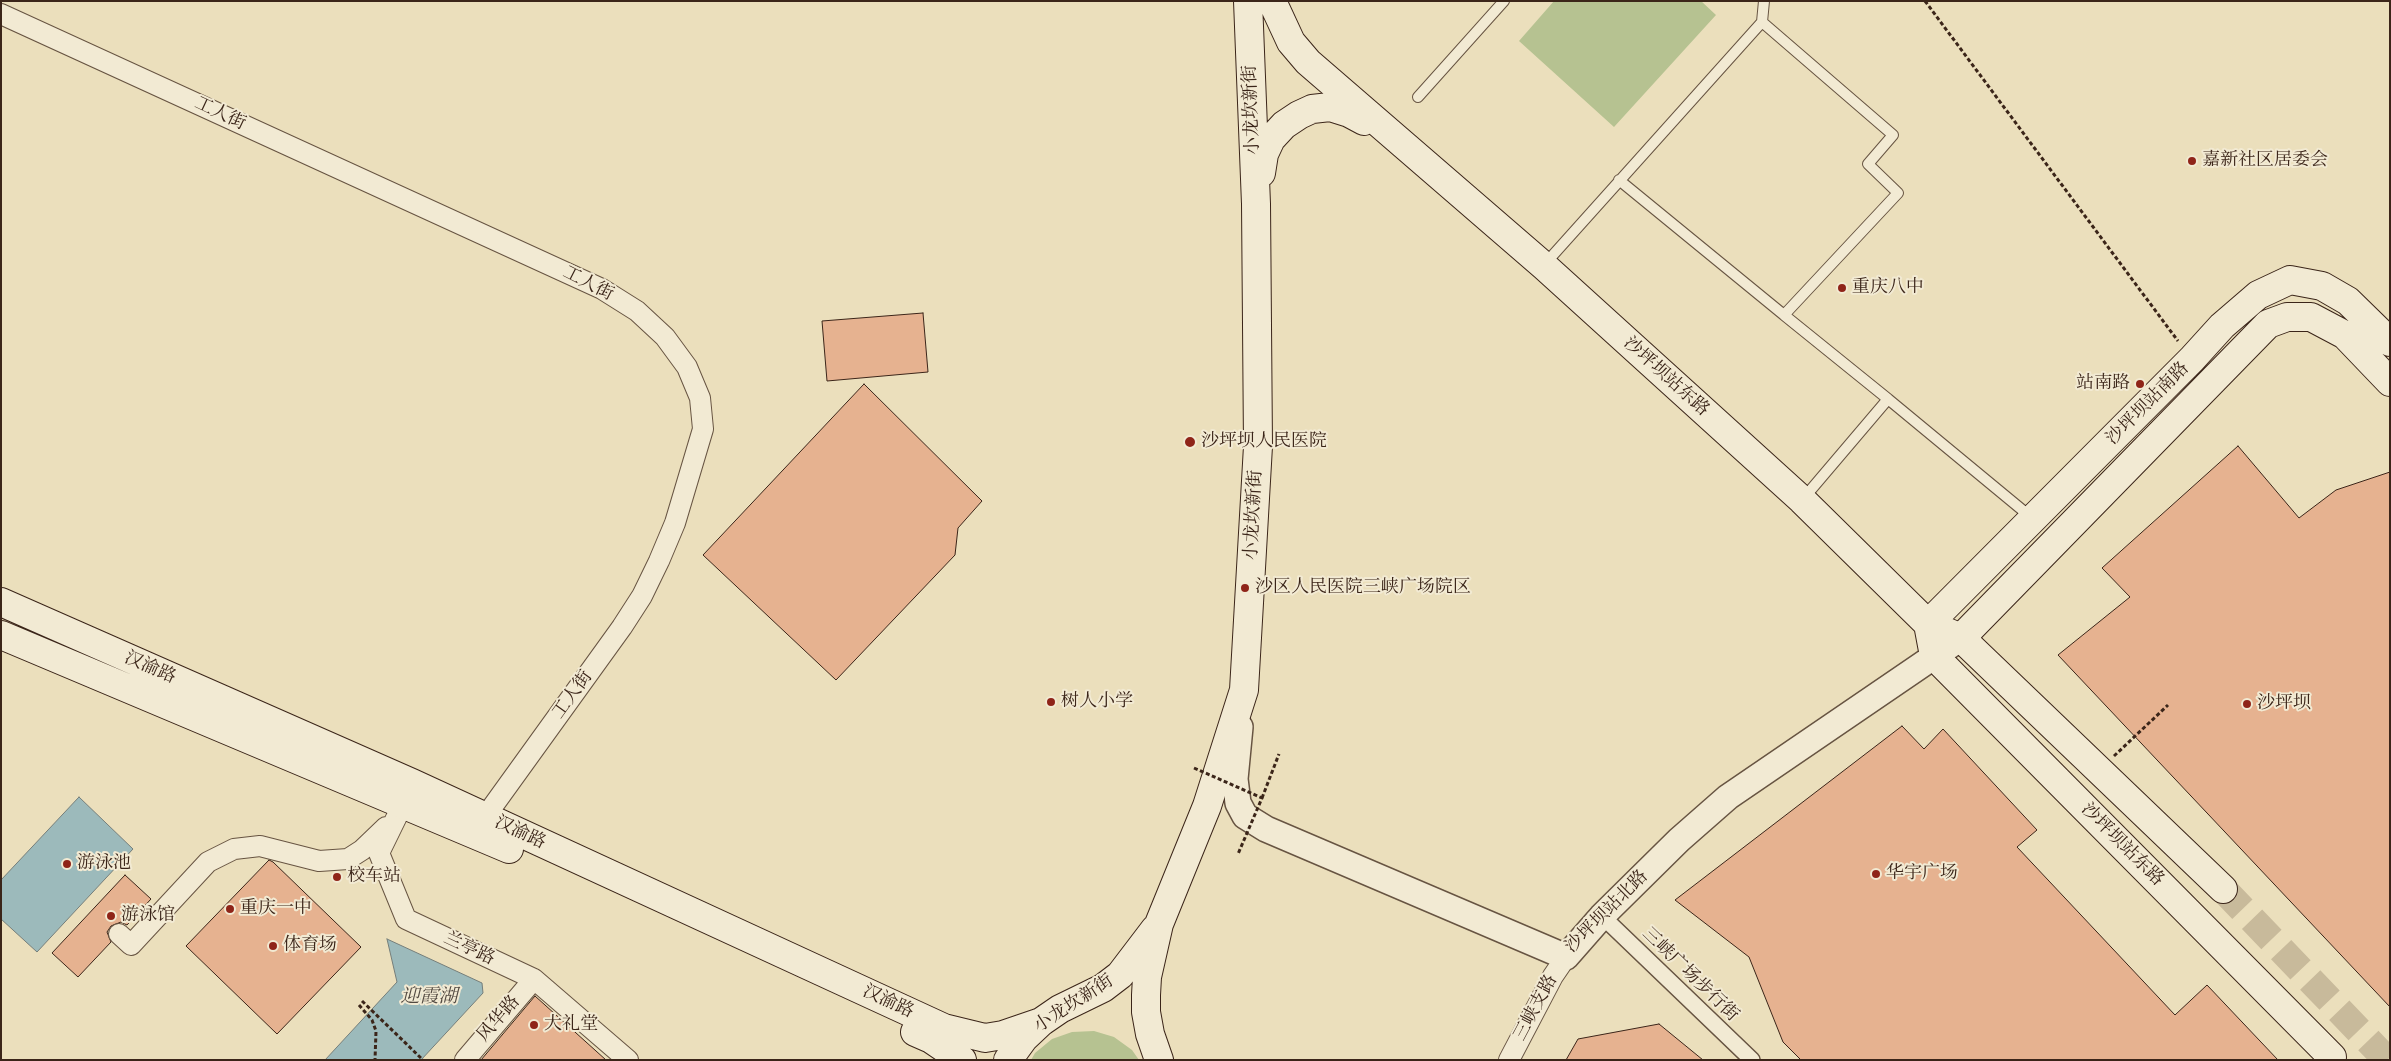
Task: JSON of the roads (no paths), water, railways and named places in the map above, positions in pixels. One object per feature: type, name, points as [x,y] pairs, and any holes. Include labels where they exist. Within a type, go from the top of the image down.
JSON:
[{"type":"main road","name":"小龙坎新街","points":[[1159,1060],[1147,1020],[1146,994],[1147,977],[1159,924],[1207,806],[1244,690],[1258,446],[1256,204],[1248,1]]},
{"type":"main road","points":[[1272,1],[1291,42],[1308,62],[1396,139]]},
{"type":"main road","points":[[1256,204],[1264,154],[1271,139],[1284,125],[1299,115],[1312,109],[1330,107],[1349,113],[1396,139]]},
{"type":"main road","name":"沙坪坝站东路","points":[[1396,139],[1544,266],[1802,500],[1928,624],[1961,638],[2223,890]]},
{"type":"main road","name":"沙坪坝站南路","points":[[1928,624],[2034,520],[2222,326],[2258,295],[2290,280],[2322,286],[2348,301],[2390,342]]},
{"type":"main road","name":"沙坪坝站南路","points":[[1961,638],[2268,324],[2287,317],[2311,317],[2345,335],[2390,382]]},
{"type":"main road","name":"汉渝路","points":[[1,602],[485,817],[944,1028],[985,1038],[1003,1035],[1041,1022]]},
{"type":"main road","points":[[1928,624],[1934,656]]},
{"type":"main road","name":"汉渝路","points":[[1,635],[399,811],[480,835],[931,1039],[962,1060]]},
{"type":"main road","points":[[1,654],[63,661]]},
{"type":"main road","name":"沙坪坝站东路","points":[[1934,656],[2332,1058]]},
{"type":"main road","name":"小龙坎新街","points":[[1008,1060],[1024,1038],[1041,1022],[1060,1009],[1104,988],[1120,974],[1159,924]]},
{"type":"street","name":"工人街","points":[[1,14],[602,289],[637,311],[665,337],[687,367],[700,398],[703,429],[675,523],[659,561],[642,596],[622,627],[485,817]]},
{"type":"street","name":"沙坪坝站北路","points":[[1244,690],[1235,779],[1238,803],[1245,816],[1266,830],[1566,957],[1602,916],[1679,840],[1728,797],[1961,638]]},
{"type":"street","points":[[119,934],[131,945],[208,862],[234,849],[260,846],[319,861],[348,859],[362,850],[399,811]]},
{"type":"street","name":"兰亭路","points":[[399,811],[379,853],[406,920],[534,979],[628,1060]]},
{"type":"street","name":"三峡广场步行街","points":[[1602,916],[1752,1060]]},
{"type":"street","name":"三峡支路","points":[[1509,1060],[1552,976],[1566,957]]},
{"type":"street","name":"风华路","points":[[465,1060],[534,979]]},
{"type":"lane","points":[[1418,97],[1504,1]]},
{"type":"lane","points":[[1544,266],[1762,22],[1764,1]]},
{"type":"lane","points":[[1762,22],[1892,135],[1868,164],[1898,193],[1784,316]]},
{"type":"lane","points":[[1619,180],[2034,520]]},
{"type":"lane","points":[[1802,500],[1888,399]]},
{"type":"water","name":"游泳池","points":[[79,797],[133,849],[37,952],[1,919],[1,880]]},
{"type":"water","name":"迎霞湖","points":[[387,939],[482,983],[483,993],[421,1060],[325,1060],[397,982]]},
{"type":"tunnel","points":[[2223,889],[2387,1060]]},
{"type":"place","name":"嘉新社区居委会","points":[[2192,161]]},
{"type":"place","name":"重庆八中","points":[[1842,288]]},
{"type":"place","name":"站南路","points":[[2140,384]]},
{"type":"place","name":"沙坪坝人民医院","points":[[1190,442]]},
{"type":"place","name":"沙区人民医院三峡广场院区","points":[[1245,588]]},
{"type":"place","name":"树人小学","points":[[1051,702]]},
{"type":"place","name":"沙坪坝","points":[[2247,704]]},
{"type":"place","name":"游泳池","points":[[67,864]]},
{"type":"place","name":"华宇广场","points":[[1876,874]]},
{"type":"place","name":"校车站","points":[[337,877]]},
{"type":"place","name":"重庆一中","points":[[230,909]]},
{"type":"place","name":"游泳馆","points":[[111,916]]},
{"type":"place","name":"体育场","points":[[273,946]]},
{"type":"place","name":"大礼堂","points":[[534,1025]]}]
